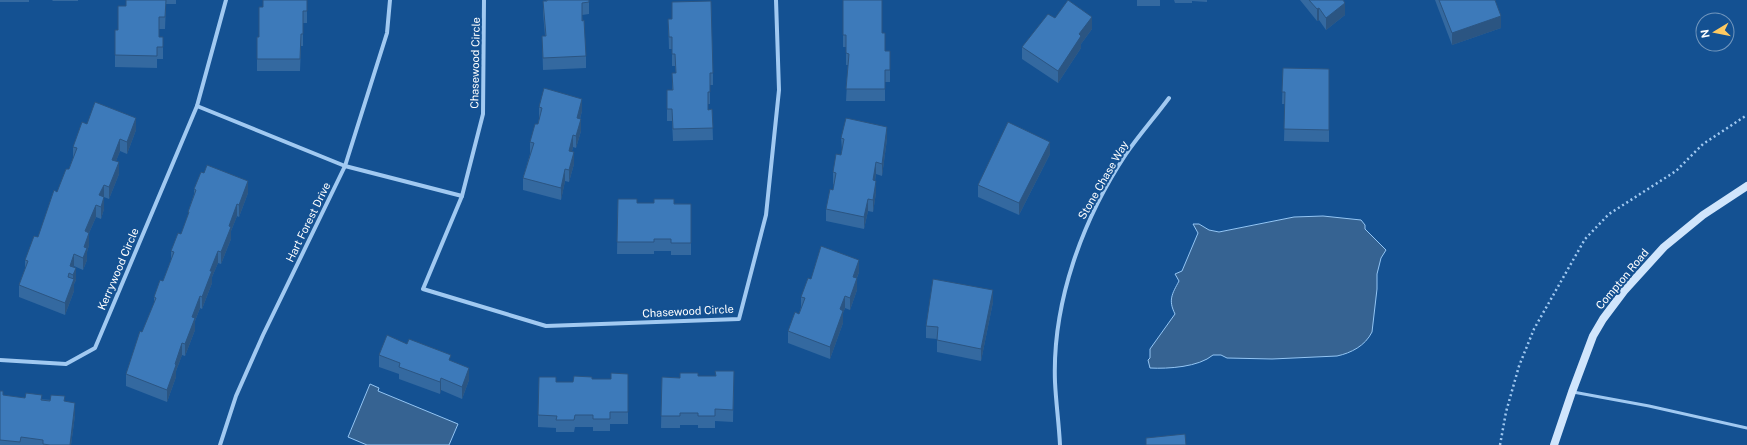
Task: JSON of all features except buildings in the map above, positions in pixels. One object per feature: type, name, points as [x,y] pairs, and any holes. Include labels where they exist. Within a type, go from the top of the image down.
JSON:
[{"type":"main road","name":"Compton Road","points":[[1554,445],[1593,336],[1603,319],[1624,291],[1664,247],[1703,215],[1747,186]]},
{"type":"street","name":"Kerrywood Circle","points":[[0,360],[66,364],[95,348],[197,106],[226,0]]},
{"type":"street","name":"Hart Forest Drive","points":[[220,445],[236,396],[263,334],[345,166],[388,33],[390,0]]},
{"type":"street","name":"Chasewood Circle","points":[[484,0],[483,114],[462,196],[423,289],[546,326],[739,320],[766,215],[779,90],[776,0]]},
{"type":"street","name":"Stone Chase Way","points":[[1060,445],[1055,381],[1057,338],[1063,299],[1074,257],[1093,213],[1126,154],[1169,98]]},
{"type":"street","points":[[197,106],[345,166],[462,196]]},
{"type":"lane","points":[[1572,392],[1649,406],[1747,428]]},
{"type":"path","points":[[1500,445],[1506,412],[1519,366],[1534,329],[1584,239],[1609,214],[1676,171],[1703,144],[1747,115]]},
{"type":"water","points":[[1323,216],[1361,220],[1365,225],[1365,229],[1386,250],[1381,258],[1377,274],[1377,289],[1372,332],[1362,345],[1352,351],[1337,356],[1272,359],[1227,358],[1221,355],[1213,355],[1192,365],[1150,368],[1148,360],[1150,358],[1150,349],[1175,314],[1171,301],[1174,290],[1179,281],[1175,274],[1182,271],[1198,233],[1193,224],[1199,224],[1209,230],[1219,232],[1294,217]]},
{"type":"water","points":[[370,384],[379,388],[378,391],[458,424],[449,445],[367,445],[348,437]]}]
